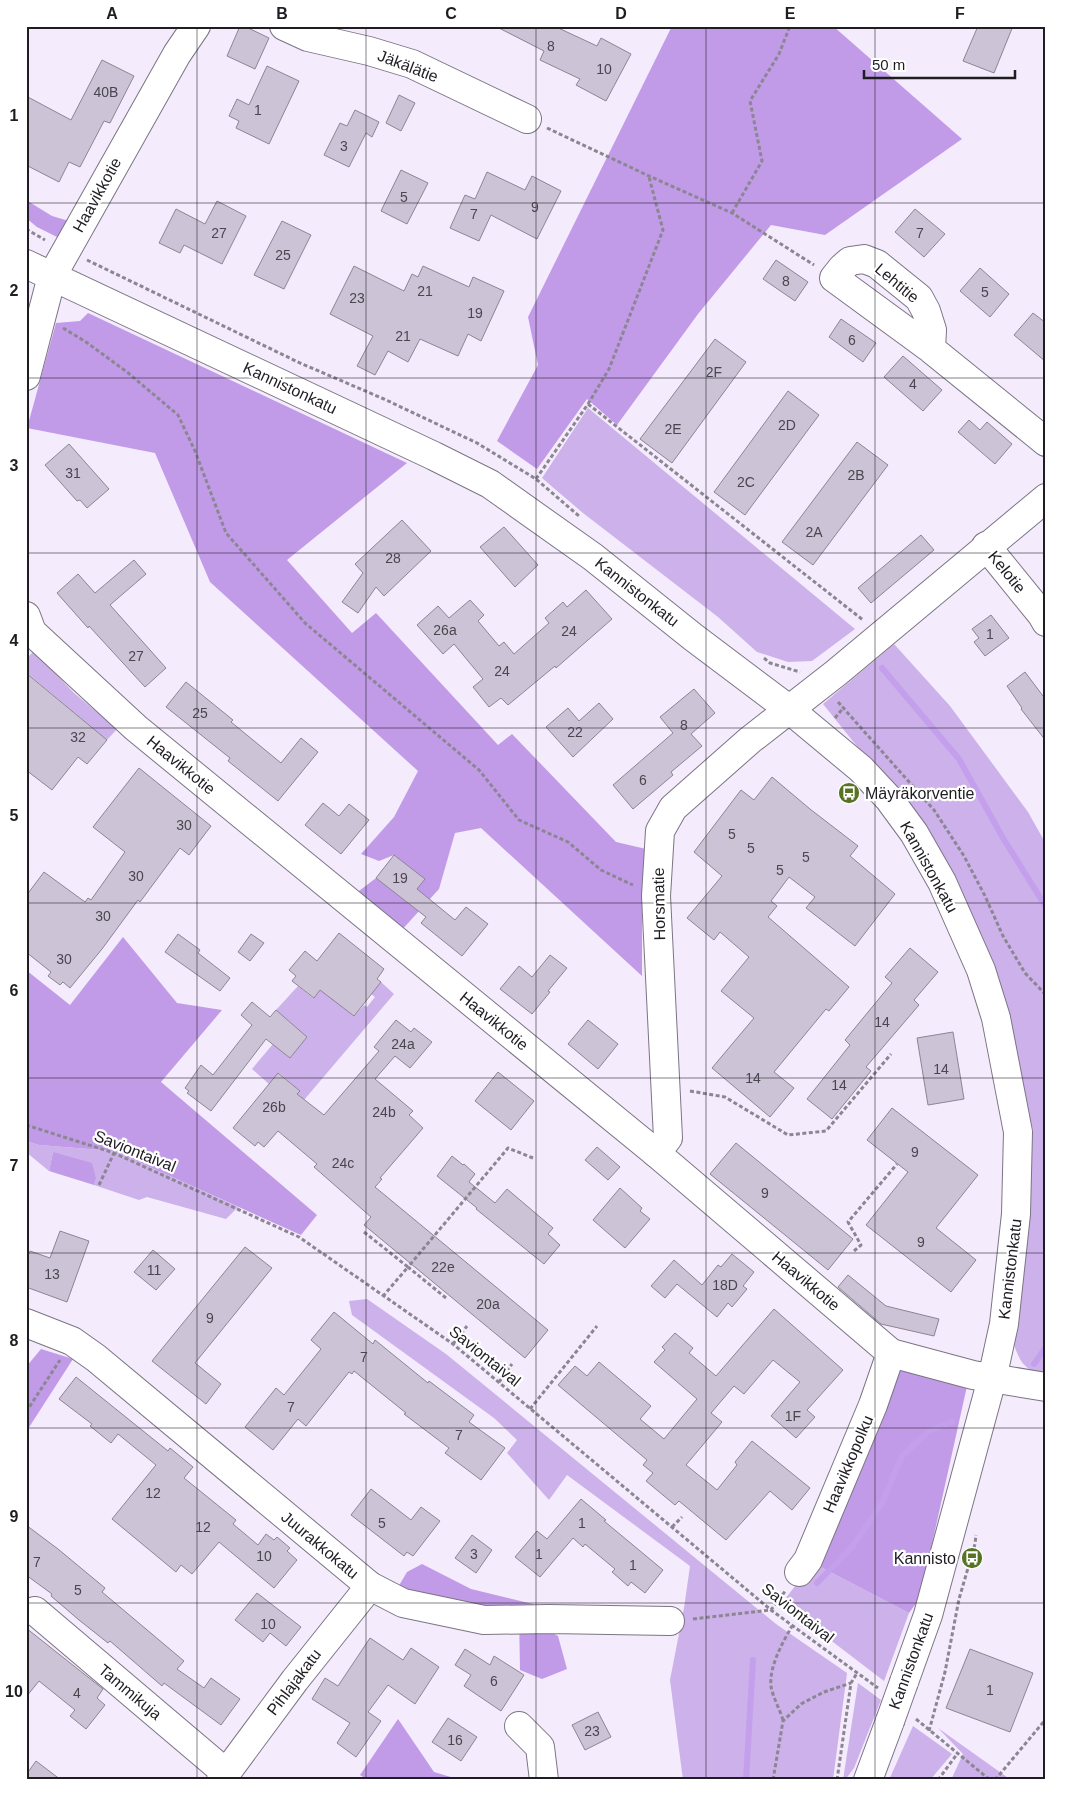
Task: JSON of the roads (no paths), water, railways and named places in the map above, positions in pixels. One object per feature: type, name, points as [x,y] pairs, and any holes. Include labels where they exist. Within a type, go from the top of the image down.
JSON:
[{"type":"street","name":"Haavikkotie","points":[[26,376],[52,276],[177,54],[196,26]]},
{"type":"street","name":"Jäkälätie","points":[[284,26],[308,37],[369,51],[412,64],[527,119]]},
{"type":"street","name":"Lehtitie","points":[[931,349],[932,330],[926,310],[919,298],[877,264],[864,259],[850,261],[842,268],[834,278],[931,349],[1046,442]]},
{"type":"street","name":"Kannistonkatu","points":[[26,264],[490,484],[593,557],[693,637],[790,710],[862,769],[914,833],[942,882],[981,970],[996,1018],[1018,1132],[1016,1214],[1004,1324],[992,1379],[928,1615],[891,1685],[901,1718],[868,1780]]},
{"type":"street","points":[[790,710],[836,674],[881,634],[1046,498]]},
{"type":"street","name":"Kelotie","points":[[986,546],[1046,622]]},
{"type":"street","name":"Haavikkotie","points":[[26,616],[32,632],[136,728],[656,1153],[891,1353],[992,1379],[1046,1387]]},
{"type":"street","name":"Horsmatie","points":[[656,1153],[668,1138],[656,896],[660,831],[673,808],[750,740],[790,710]]},
{"type":"street","name":"Juurakkokatu","points":[[26,1323],[72,1341],[188,1433],[370,1586],[403,1603],[484,1620],[670,1621]]},
{"type":"street","name":"Haavikkopolku","points":[[799,1572],[808,1560],[873,1405],[891,1353]]},
{"type":"street","name":"Pihlajakatu","points":[[224,1777],[295,1680],[370,1586]]},
{"type":"street","name":"Tammikuja","points":[[35,1611],[224,1777]]},
{"type":"street","points":[[519,1726],[540,1747],[544,1780]]},
{"type":"waterway","points":[[882,668],[959,759],[1003,838],[1046,907]]},
{"type":"waterway","points":[[1034,1364],[1046,1347]]},
{"type":"waterway","points":[[817,1583],[852,1547],[882,1503],[902,1456],[929,1431],[952,1422]]},
{"type":"waterway","points":[[746,1780],[753,1660]]},
{"type":"place","name":"Mäyräkorventie","points":[[849,793]]},
{"type":"place","name":"Kannisto","points":[[972,1558]]}]
